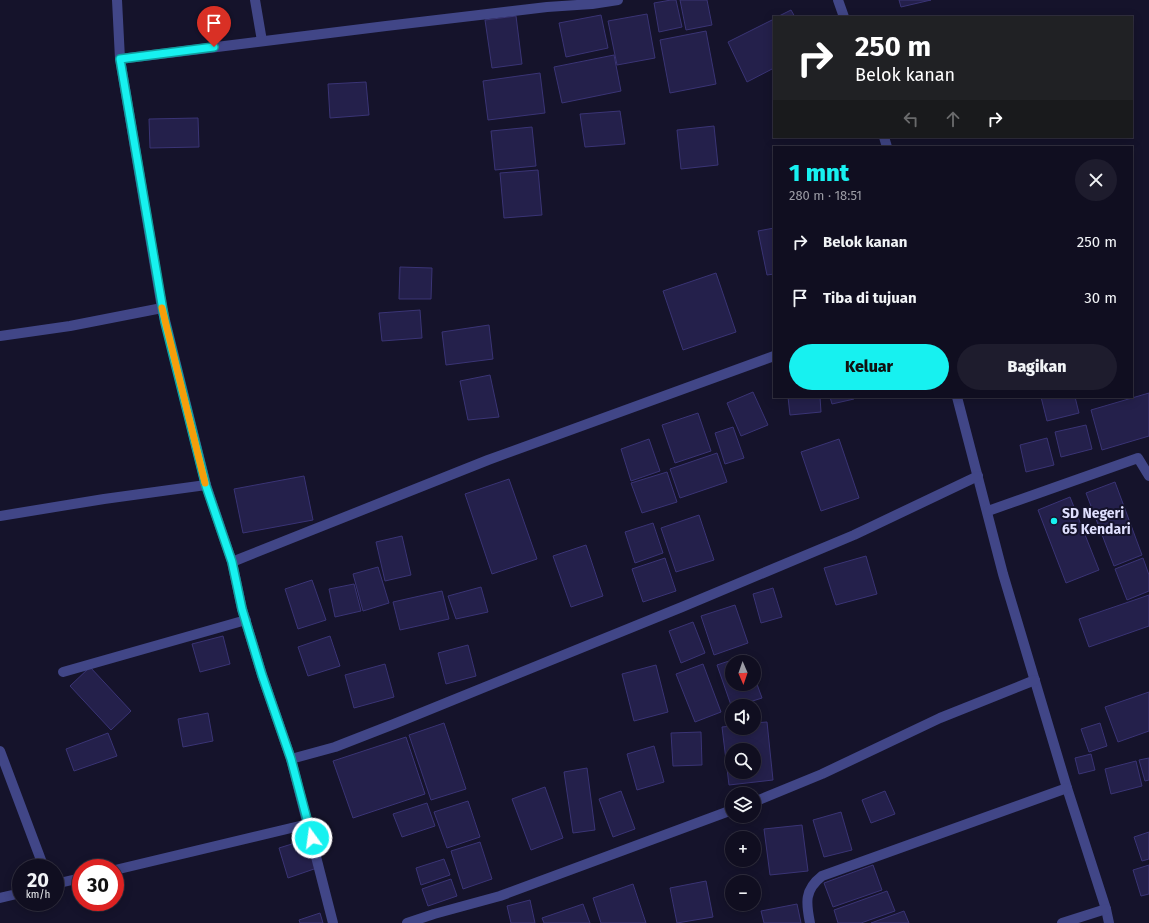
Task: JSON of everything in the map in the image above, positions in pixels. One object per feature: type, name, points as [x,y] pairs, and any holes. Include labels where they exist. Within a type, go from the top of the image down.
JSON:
[{"type":"street","points":[[117,0],[120,59],[162,308],[206,486],[232,562],[246,620],[262,675],[291,759],[333,923]]},
{"type":"street","points":[[255,0],[262,41]]},
{"type":"street","points":[[120,59],[618,0]]},
{"type":"street","points":[[838,0],[844,16]]},
{"type":"street","points":[[0,336],[70,326],[162,308]]},
{"type":"street","points":[[232,562],[488,460],[773,356]]},
{"type":"street","points":[[957,398],[988,511],[1003,574],[1109,923]]},
{"type":"street","points":[[988,511],[1138,458],[1149,476]]},
{"type":"street","points":[[291,759],[335,746],[394,724],[675,610],[854,535],[978,476]]},
{"type":"street","points":[[0,516],[104,499],[206,486]]},
{"type":"street","points":[[63,672],[246,620]]},
{"type":"street","points":[[761,799],[822,774],[940,718],[1035,680]]},
{"type":"street","points":[[0,751],[41,859]]},
{"type":"street","points":[[810,923],[807,896],[813,883],[822,876],[1067,788]]},
{"type":"street","points":[[407,923],[500,896],[725,813]]},
{"type":"street","points":[[124,868],[308,824]]},
{"type":"street","points":[[0,898],[12,895]]},
{"type":"street","points":[[1062,923],[1106,909]]},
{"type":"building","points":[[676,0],[682,27],[659,32],[654,3]]},
{"type":"building","points":[[680,0],[707,0],[712,25],[686,30]]},
{"type":"building","points":[[899,0],[931,0],[901,7]]},
{"type":"building","points":[[791,10],[794,16],[779,16]]},
{"type":"building","points":[[647,14],[655,58],[617,65],[608,21]]},
{"type":"building","points":[[601,15],[608,48],[566,57],[559,23]]},
{"type":"building","points":[[516,16],[522,64],[492,68],[485,20]]},
{"type":"building","points":[[773,20],[773,69],[747,82],[728,42]]},
{"type":"building","points":[[706,31],[716,84],[670,93],[660,40]]},
{"type":"building","points":[[614,55],[621,91],[562,103],[554,67]]},
{"type":"building","points":[[540,73],[545,113],[488,120],[483,81]]},
{"type":"building","points":[[366,82],[369,115],[330,118],[328,84]]},
{"type":"building","points":[[620,111],[625,144],[585,147],[580,114]]},
{"type":"building","points":[[198,118],[199,147],[150,148],[149,119]]},
{"type":"building","points":[[714,126],[718,165],[681,169],[677,130]]},
{"type":"building","points":[[532,127],[536,166],[495,170],[491,131]]},
{"type":"building","points":[[538,170],[542,215],[504,218],[500,173]]},
{"type":"building","points":[[773,228],[773,274],[767,275],[758,231]]},
{"type":"building","points":[[400,267],[432,268],[431,299],[399,299]]},
{"type":"building","points":[[716,273],[736,332],[683,350],[663,291]]},
{"type":"building","points":[[420,310],[422,338],[382,341],[379,313]]},
{"type":"building","points":[[489,325],[493,359],[446,365],[442,332]]},
{"type":"building","points":[[490,375],[499,417],[468,420],[460,381]]},
{"type":"building","points":[[753,392],[768,425],[741,436],[727,403]]},
{"type":"building","points":[[1149,393],[1149,436],[1102,450],[1091,410]]},
{"type":"building","points":[[788,398],[820,398],[821,412],[790,415]]},
{"type":"building","points":[[830,398],[854,398],[854,399],[832,404]]},
{"type":"building","points":[[1041,398],[1075,398],[1079,413],[1047,421]]},
{"type":"building","points":[[698,413],[711,451],[675,463],[662,425]]},
{"type":"building","points":[[1086,425],[1092,449],[1061,457],[1055,432]]},
{"type":"building","points":[[733,427],[744,458],[725,464],[715,433]]},
{"type":"building","points":[[1047,438],[1054,465],[1026,472],[1020,445]]},
{"type":"building","points":[[649,439],[660,471],[631,481],[621,449]]},
{"type":"building","points":[[839,439],[859,498],[821,511],[801,452]]},
{"type":"building","points":[[717,453],[727,482],[680,498],[670,469]]},
{"type":"building","points":[[667,472],[677,502],[642,513],[631,483]]},
{"type":"building","points":[[304,476],[313,520],[243,533],[234,489]]},
{"type":"building","points":[[509,479],[537,559],[492,574],[465,494]]},
{"type":"building","points":[[1115,482],[1142,555],[1114,566],[1086,493]]},
{"type":"building","points":[[1070,497],[1099,570],[1066,583],[1038,510]]},
{"type":"building","points":[[699,515],[714,560],[676,572],[661,528]]},
{"type":"building","points":[[653,523],[663,553],[635,563],[625,532]]},
{"type":"building","points":[[402,536],[411,575],[385,581],[376,542]]},
{"type":"building","points":[[586,545],[603,596],[571,607],[553,556]]},
{"type":"building","points":[[866,556],[877,594],[836,605],[824,568]]},
{"type":"building","points":[[665,558],[676,591],[643,602],[632,569]]},
{"type":"building","points":[[1143,558],[1149,575],[1149,591],[1127,600],[1115,569]]},
{"type":"building","points":[[378,567],[389,603],[363,611],[353,574]]},
{"type":"building","points":[[312,580],[326,620],[298,629],[285,589]]},
{"type":"building","points":[[354,584],[361,611],[335,617],[329,589]]},
{"type":"building","points":[[481,587],[488,612],[456,619],[448,596]]},
{"type":"building","points":[[773,588],[782,617],[761,623],[753,594]]},
{"type":"building","points":[[442,591],[449,619],[400,630],[393,602]]},
{"type":"building","points":[[1149,595],[1149,626],[1089,647],[1079,619]]},
{"type":"building","points":[[735,605],[748,643],[714,655],[701,616]]},
{"type":"building","points":[[693,622],[705,653],[681,663],[669,631]]},
{"type":"building","points":[[223,636],[230,664],[200,672],[192,644]]},
{"type":"building","points":[[330,636],[340,666],[308,676],[298,647]]},
{"type":"building","points":[[468,645],[476,676],[446,684],[438,653]]},
{"type":"building","points":[[725,662],[725,688],[717,665]]},
{"type":"building","points":[[385,664],[394,697],[354,708],[345,675]]},
{"type":"building","points":[[703,664],[721,712],[695,722],[676,674]]},
{"type":"building","points":[[656,665],[668,712],[634,721],[622,674]]},
{"type":"building","points":[[90,667],[131,711],[111,730],[70,686]]},
{"type":"building","points":[[726,691],[759,691],[762,698],[759,699],[729,699]]},
{"type":"building","points":[[1149,692],[1149,731],[1118,742],[1105,707]]},
{"type":"building","points":[[208,713],[213,741],[183,747],[178,719]]},
{"type":"building","points":[[761,722],[767,722],[773,780],[729,785],[728,779],[761,779],[761,743],[725,743],[725,752],[722,727],[725,727],[725,735],[761,735]]},
{"type":"building","points":[[444,723],[466,789],[431,800],[409,735]]},
{"type":"building","points":[[1100,723],[1107,746],[1089,752],[1081,729]]},
{"type":"building","points":[[701,732],[702,765],[673,766],[671,733]]},
{"type":"building","points":[[108,733],[117,756],[74,771],[66,749]]},
{"type":"building","points":[[406,737],[425,794],[353,818],[333,761]]},
{"type":"building","points":[[654,746],[664,782],[637,790],[627,754]]},
{"type":"building","points":[[1091,754],[1095,770],[1079,774],[1075,758]]},
{"type":"building","points":[[1149,758],[1149,780],[1145,781],[1139,760]]},
{"type":"building","points":[[1136,761],[1142,786],[1111,794],[1105,769]]},
{"type":"building","points":[[587,768],[595,830],[573,833],[564,772]]},
{"type":"building","points":[[545,787],[563,838],[531,850],[512,799]]},
{"type":"building","points":[[621,791],[635,829],[613,837],[599,799]]},
{"type":"building","points":[[885,791],[895,814],[871,823],[862,800]]},
{"type":"building","points":[[468,801],[480,837],[447,848],[434,812]]},
{"type":"building","points":[[427,803],[435,826],[402,837],[393,814]]},
{"type":"building","points":[[841,812],[852,850],[824,857],[813,820]]},
{"type":"building","points":[[802,825],[808,871],[770,875],[764,829]]},
{"type":"building","points":[[1149,832],[1149,859],[1142,861],[1134,837]]},
{"type":"building","points":[[308,839],[317,868],[288,878],[279,848]]},
{"type":"building","points":[[480,842],[492,879],[463,889],[451,851]]},
{"type":"building","points":[[444,859],[450,875],[421,885],[416,868]]},
{"type":"building","points":[[873,865],[882,890],[833,907],[824,883]]},
{"type":"building","points":[[1149,865],[1149,894],[1141,896],[1133,870]]},
{"type":"building","points":[[451,879],[457,896],[428,906],[422,889]]},
{"type":"building","points":[[706,881],[713,917],[677,923],[670,888]]},
{"type":"building","points":[[633,884],[646,923],[601,923],[593,898]]},
{"type":"building","points":[[887,891],[895,911],[861,923],[838,923],[834,910]]},
{"type":"building","points":[[530,900],[535,923],[511,923],[507,906]]},
{"type":"building","points":[[583,904],[590,923],[544,923],[542,918]]},
{"type":"building","points":[[797,904],[801,923],[764,923],[761,911]]},
{"type":"building","points":[[904,911],[909,923],[871,923]]},
{"type":"building","points":[[320,913],[323,923],[300,923],[299,920]]},
{"type":"slow traffic","points":[[162,308],[205,483]]},
{"type":"place","name":"SD Negeri 65 Kendari","points":[[1054,521]]},
{"type":"route","points":[[214,47],[120,59],[165,322],[206,486],[232,562],[242,609],[262,675],[291,759],[312,838]]}]
